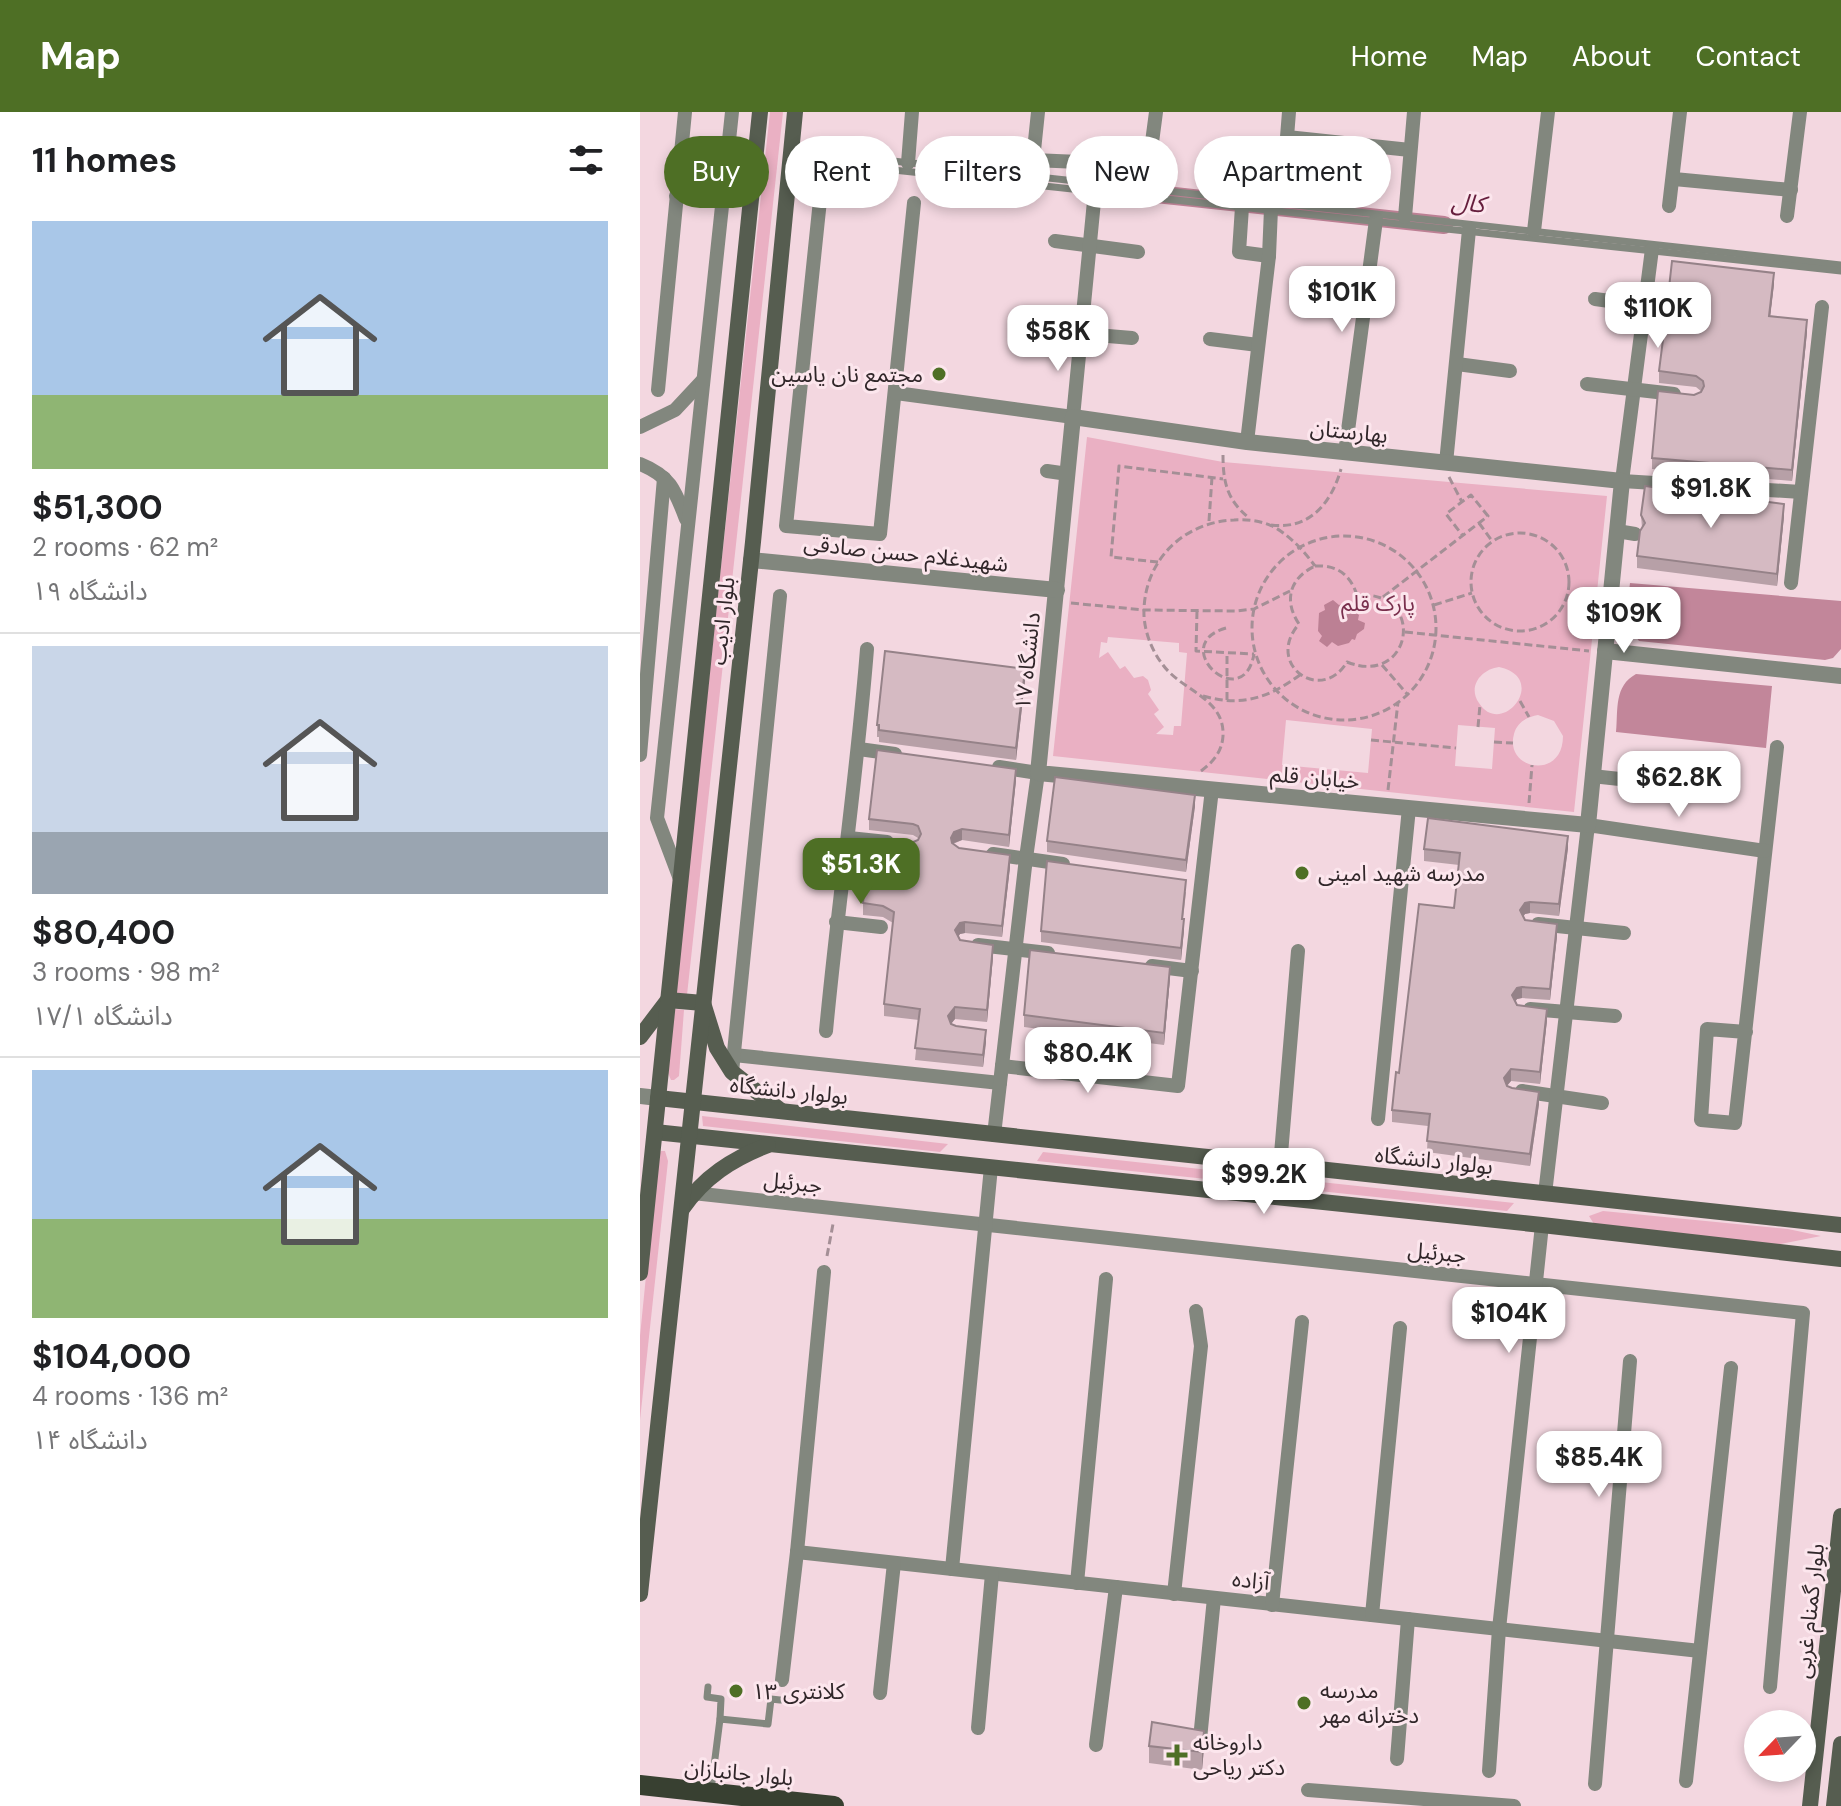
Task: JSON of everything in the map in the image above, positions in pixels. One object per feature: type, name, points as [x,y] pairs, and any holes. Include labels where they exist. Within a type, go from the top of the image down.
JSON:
[{"type":"main road","name":"بلوار ادیب","points":[[640,1273],[648,1131],[658,1098],[760,112]]},
{"type":"main road","name":"بلوار ادیب","points":[[793,136],[795,112]]},
{"type":"main road","name":"بلوار ادیب","points":[[640,1594],[691,1135],[786,208]]},
{"type":"main road","points":[[640,1037],[668,1000],[703,1003],[717,1048],[782,1112]]},
{"type":"main road","name":"بولوار دانشگاه","points":[[658,1098],[1832,1224]]},
{"type":"main road","points":[[648,1131],[1841,1259]]},
{"type":"main road","points":[[682,1210],[693,1193],[725,1165],[773,1143]]},
{"type":"main road","points":[[1832,1224],[1841,1209]]},
{"type":"main road","name":"بلوار گمنام غربی","points":[[1810,1806],[1841,1516]]},
{"type":"main road","points":[[1834,1806],[1841,1744]]},
{"type":"main road","name":"بلوار جانبازان","points":[[640,1785],[834,1806]]},
{"type":"street","points":[[682,136],[685,112]]},
{"type":"street","points":[[729,136],[732,112]]},
{"type":"street","points":[[908,163],[912,112]]},
{"type":"street","points":[[1038,112],[1033,160],[1149,165],[1156,112]]},
{"type":"street","points":[[1289,112],[1287,137],[1410,150]]},
{"type":"street","points":[[1405,217],[1414,112]]},
{"type":"street","points":[[1534,231],[1548,112]]},
{"type":"street","points":[[1669,206],[1680,112]]},
{"type":"street","points":[[1787,216],[1800,112]]},
{"type":"street","points":[[1674,179],[1791,190]]},
{"type":"street","points":[[819,208],[786,526],[880,534],[914,203]]},
{"type":"street","points":[[658,390],[675,208]]},
{"type":"street","points":[[680,880],[657,818],[722,208]]},
{"type":"street","name":"دانشگاه ۱۷","points":[[994,1135],[1038,773],[1035,720],[1056,596],[1093,208]]},
{"type":"street","points":[[1242,208],[1239,252],[1269,256]]},
{"type":"street","points":[[1247,442],[1269,256],[1271,209]]},
{"type":"street","points":[[1345,453],[1376,220]]},
{"type":"street","points":[[1446,463],[1469,230]]},
{"type":"street","points":[[1055,241],[1138,252]]},
{"type":"street","points":[[1545,1194],[1588,825],[1622,481],[1652,249]]},
{"type":"street","points":[[1595,299],[1699,314]]},
{"type":"street","points":[[1791,583],[1822,307]]},
{"type":"street","points":[[1036,330],[1132,338]]},
{"type":"street","points":[[1210,339],[1258,345]]},
{"type":"street","points":[[1457,364],[1510,371]]},
{"type":"street","points":[[640,427],[675,410],[704,380]]},
{"type":"street","points":[[1587,384],[1694,397]]},
{"type":"street","points":[[896,393],[1073,417]]},
{"type":"street","name":"بهارستان","points":[[1073,417],[1247,442],[1622,481]]},
{"type":"street","points":[[640,464],[657,471],[674,489],[688,524]]},
{"type":"street","points":[[1047,471],[1068,474]]},
{"type":"street","points":[[640,755],[664,478]]},
{"type":"street","points":[[1622,481],[1801,492]]},
{"type":"street","points":[[1617,531],[1635,534]]},
{"type":"street","name":"شهیدغلام حسن صادقی","points":[[751,560],[1056,596]]},
{"type":"street","points":[[780,596],[733,1064],[1000,1083]]},
{"type":"street","points":[[826,1031],[836,922],[859,749],[867,649]]},
{"type":"street","points":[[1605,651],[1841,676]]},
{"type":"street","points":[[1746,1032],[1707,1029],[1701,1120],[1735,1123],[1746,1032],[1777,747]]},
{"type":"street","points":[[859,749],[904,755]]},
{"type":"street","points":[[978,765],[1038,773]]},
{"type":"street","name":"خیابان قلم","points":[[1038,773],[1588,825]]},
{"type":"street","points":[[1592,776],[1638,781]]},
{"type":"street","points":[[1002,1066],[1178,1086],[1192,971],[1194,883],[1204,788]]},
{"type":"street","points":[[1378,1119],[1409,808]]},
{"type":"street","points":[[1588,825],[1765,851]]},
{"type":"street","points":[[849,838],[895,843]]},
{"type":"street","points":[[974,851],[1084,867]]},
{"type":"street","points":[[836,922],[881,927]]},
{"type":"street","points":[[1530,923],[1624,933]]},
{"type":"street","points":[[965,943],[1059,955]]},
{"type":"street","points":[[1280,1166],[1298,951]]},
{"type":"street","points":[[1133,964],[1192,971]]},
{"type":"street","points":[[1522,1008],[1615,1016]]},
{"type":"street","points":[[990,1032],[1005,1034]]},
{"type":"street","points":[[1514,1090],[1602,1103]]},
{"type":"street","name":"بولوار دانشگاه","points":[[640,1096],[658,1098]]},
{"type":"street","points":[[952,1569],[991,1167]]},
{"type":"street","name":"جبرئیل","points":[[693,1193],[1803,1313],[1770,1687]]},
{"type":"street","points":[[1489,1771],[1499,1629],[1542,1225]]},
{"type":"street","points":[[782,1680],[824,1272]]},
{"type":"street","points":[[1077,1583],[1106,1279]]},
{"type":"street","points":[[1174,1594],[1201,1346],[1196,1311]]},
{"type":"street","points":[[1272,1605],[1302,1322]]},
{"type":"street","points":[[1372,1615],[1400,1328]]},
{"type":"street","points":[[1595,1784],[1630,1361]]},
{"type":"street","points":[[1686,1781],[1731,1368]]},
{"type":"street","name":"آزاده","points":[[797,1552],[1700,1651]]},
{"type":"street","points":[[880,1693],[894,1563]]},
{"type":"street","points":[[978,1728],[992,1574]]},
{"type":"street","points":[[1096,1745],[1116,1587]]},
{"type":"street","points":[[1200,1739],[1214,1598]]},
{"type":"street","points":[[1397,1759],[1408,1619]]},
{"type":"street","points":[[1308,1790],[1406,1802],[1514,1806]]},
{"type":"lane","points":[[899,162],[1534,231],[1841,268]]},
{"type":"lane","points":[[899,170],[1066,188]]},
{"type":"lane","points":[[1256,208],[1841,268]]},
{"type":"lane","points":[[708,1687],[707,1697],[721,1699],[711,1793]]},
{"type":"lane","points":[[720,1719],[768,1724],[771,1699],[780,1700]]},
{"type":"path","points":[[1223,439],[1223,479],[1237,509],[1251,520],[1267,524],[1301,547],[1315,566]]},
{"type":"path","points":[[1204,788],[1201,772],[1219,752],[1223,725],[1209,701],[1164,667],[1149,641],[1144,610],[1149,579],[1164,552],[1187,532],[1209,523],[1247,520],[1286,527],[1305,522],[1321,510],[1341,474],[1345,453]]},
{"type":"path","points":[[1446,463],[1450,483],[1462,502]]},
{"type":"path","points":[[1158,562],[1111,557],[1119,466],[1223,479]]},
{"type":"path","points":[[1209,523],[1212,477]]},
{"type":"path","points":[[1383,597],[1417,572],[1463,536],[1488,516],[1471,495],[1446,514],[1463,536]]},
{"type":"path","points":[[1479,523],[1492,541]]},
{"type":"path","points":[[1516,532],[1547,540],[1559,551],[1566,564],[1568,595],[1561,610],[1537,629],[1505,629],[1490,621],[1472,593],[1471,576],[1476,560],[1499,536],[1516,532]]},
{"type":"path","points":[[1345,535],[1375,540],[1401,555],[1417,572],[1434,605],[1437,636],[1429,666],[1408,695],[1387,710],[1358,720],[1327,719],[1298,709],[1276,692],[1254,654],[1251,633],[1254,609],[1267,575],[1288,553],[1301,547],[1315,539],[1345,535]]},
{"type":"path","points":[[1056,596],[1144,610],[1254,609],[1290,591],[1303,572],[1315,566],[1337,568],[1347,575],[1357,595],[1383,597],[1400,614],[1404,632],[1400,649],[1382,665],[1371,668],[1347,662],[1343,670],[1326,680],[1300,675],[1287,653],[1291,632],[1299,624],[1292,614],[1290,591]]},
{"type":"path","points":[[1434,605],[1472,593]]},
{"type":"path","points":[[1197,611],[1196,651],[1254,654]]},
{"type":"path","points":[[1226,628],[1211,636],[1204,651],[1207,666],[1220,677],[1235,678],[1249,669],[1254,654]]},
{"type":"path","points":[[1520,644],[1521,631]]},
{"type":"path","points":[[1404,632],[1605,651]]},
{"type":"path","points":[[1227,652],[1227,700]]},
{"type":"path","points":[[1382,665],[1408,695]]},
{"type":"path","points":[[1197,694],[1246,701],[1276,692],[1300,675]]},
{"type":"path","points":[[1520,701],[1529,717]]},
{"type":"path","points":[[1387,806],[1398,702]]},
{"type":"path","points":[[1478,727],[1480,705]]},
{"type":"path","points":[[1371,740],[1456,748]]},
{"type":"path","points":[[1494,742],[1513,743]]},
{"type":"path","points":[[1527,819],[1532,765]]},
{"type":"path","points":[[824,1272],[836,1209]]},
{"type":"green space","points":[[770,112],[783,112],[687,995],[675,994],[760,208],[769,208]]},
{"type":"green space","name":"پارک قلم","points":[[1087,437],[1223,462],[1607,496],[1574,812],[1053,756]],"holes":[[[1108,637],[1179,643],[1179,652],[1187,653],[1181,726],[1174,726],[1173,735],[1156,734],[1164,727],[1154,714],[1159,710],[1148,694],[1151,690],[1148,680],[1143,676],[1134,678],[1125,666],[1120,669],[1108,652],[1099,658],[1101,642],[1107,643]],[[1493,668],[1514,673],[1521,682],[1517,703],[1499,714],[1489,712],[1479,703],[1475,690],[1478,679]],[[1534,716],[1554,721],[1563,736],[1554,760],[1545,765],[1525,762],[1517,756],[1513,746],[1517,726]],[[1286,720],[1372,729],[1368,773],[1282,765]],[[1458,725],[1495,728],[1492,769],[1455,766]]]},
{"type":"green space","points":[[674,1009],[684,1010],[679,1076],[671,1080],[668,1073]]},
{"type":"green space","points":[[702,1116],[948,1144],[940,1152],[703,1126]]},
{"type":"green space","points":[[665,1151],[668,1161],[640,1420],[640,1336],[658,1156]]},
{"type":"green space","points":[[1043,1152],[1514,1203],[1507,1211],[1037,1161]]},
{"type":"green space","points":[[1603,1211],[1788,1229],[1821,1236],[1776,1245],[1594,1224],[1589,1216]]},
{"type":"shaded area","points":[[1630,583],[1841,601],[1841,649],[1833,658],[1825,660],[1639,641],[1625,622]]},
{"type":"shaded area","points":[[1333,600],[1339,605],[1344,603],[1359,615],[1358,620],[1365,623],[1355,640],[1338,646],[1332,642],[1327,647],[1319,641],[1322,636],[1318,631],[1319,613],[1325,610],[1324,605]]},
{"type":"shaded area","points":[[1636,674],[1772,686],[1766,748],[1616,732],[1621,692]]},
{"type":"building","points":[[1672,261],[1774,273],[1769,316],[1807,320],[1792,470],[1652,458],[1658,391],[1694,395],[1701,392],[1704,386],[1696,376],[1659,371],[1667,308],[1698,312],[1706,309],[1709,303],[1706,295],[1701,293],[1669,288]]},
{"type":"building","points":[[1645,486],[1784,504],[1777,574],[1637,556],[1640,531],[1645,523],[1641,515]]},
{"type":"building","points":[[885,651],[1025,669],[1016,748],[879,730]]},
{"type":"building","points":[[877,750],[1016,769],[1009,835],[962,829],[954,832],[951,838],[959,848],[1010,855],[1002,926],[965,922],[955,930],[960,940],[993,945],[987,1010],[955,1007],[948,1016],[951,1024],[956,1026],[986,1030],[983,1055],[915,1048],[920,1009],[884,1004],[894,912],[883,906],[863,903],[870,839],[911,843],[918,840],[921,834],[918,826],[913,824],[869,819]]},
{"type":"building","points":[[1055,777],[1195,795],[1186,860],[1047,841]]},
{"type":"building","points":[[1428,818],[1568,836],[1559,904],[1530,902],[1520,910],[1525,920],[1557,924],[1550,989],[1522,987],[1512,995],[1517,1005],[1547,1009],[1540,1072],[1511,1069],[1504,1078],[1507,1086],[1512,1088],[1539,1092],[1530,1154],[1427,1141],[1430,1114],[1392,1110],[1419,904],[1454,908],[1460,853],[1424,849]]},
{"type":"building","points":[[1047,861],[1186,880],[1181,948],[1041,931]]},
{"type":"building","points":[[1030,950],[1170,967],[1164,1033],[1024,1015]]},
{"type":"building","points":[[1152,1722],[1204,1731],[1202,1752],[1149,1746]]},
{"type":"waterway","name":"کال","points":[[1178,196],[1444,225]]},
{"type":"place","name":"مجتمع نان یاسین","points":[[939,374]]},
{"type":"place","name":"مدرسه شهید امینی","points":[[1302,873]]},
{"type":"place","name":"کلانتری ۱۳","points":[[736,1691]]},
{"type":"place","name":"مدرسه دخترانه مهر","points":[[1304,1703]]},
{"type":"place","name":"داروخانه دکتر ریاحی","points":[[1177,1755]]}]
